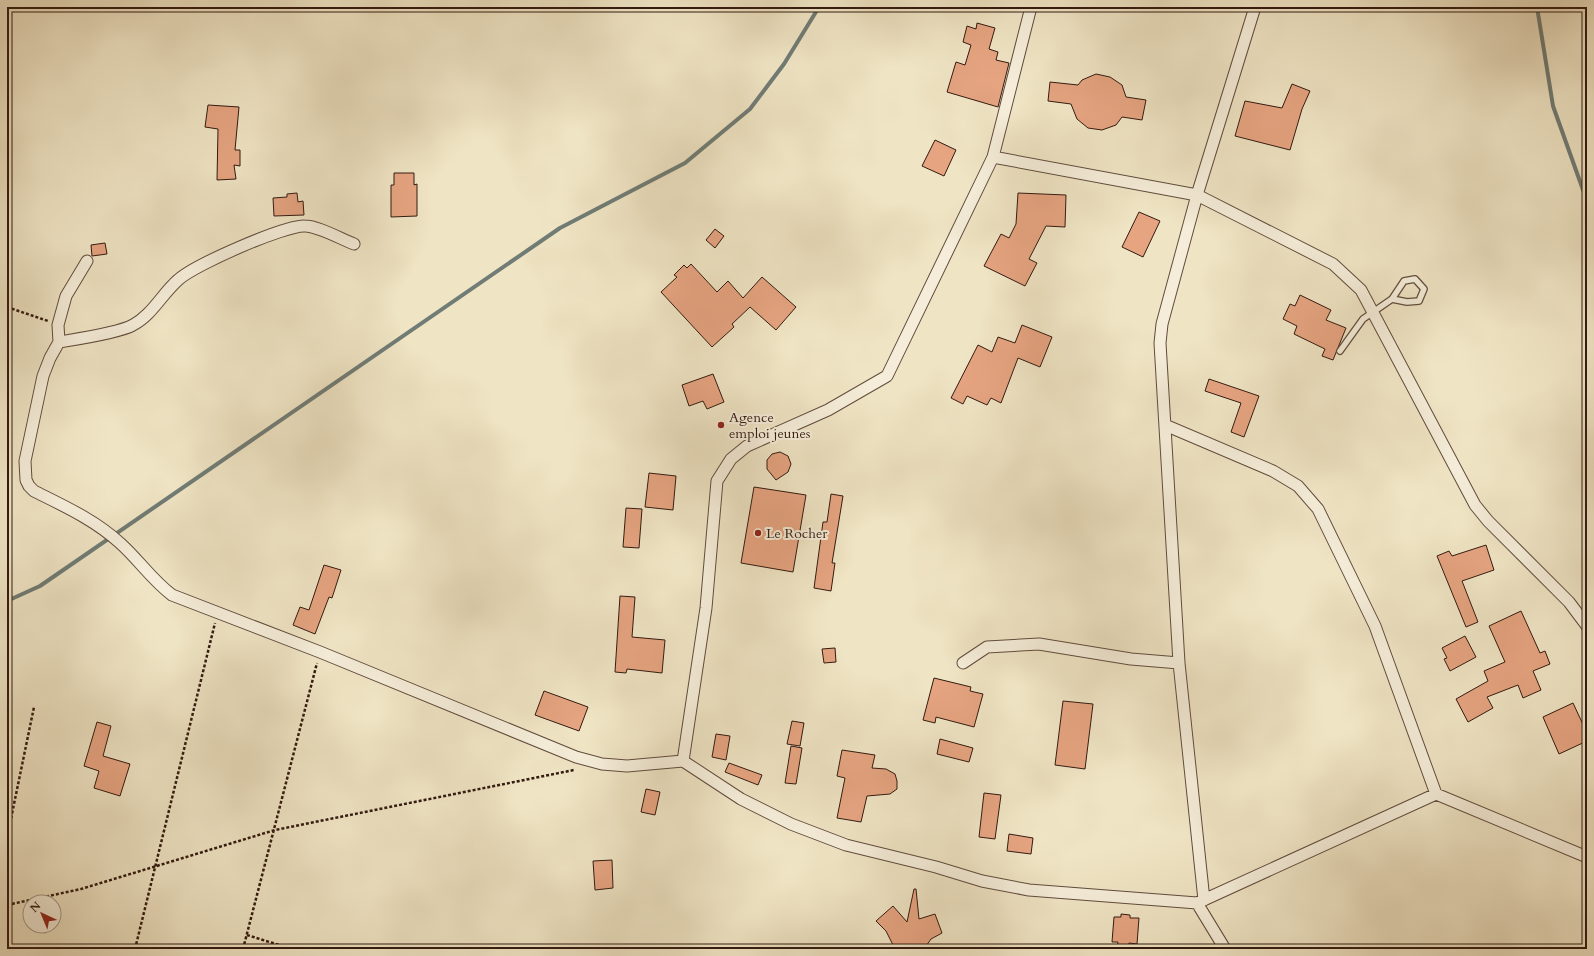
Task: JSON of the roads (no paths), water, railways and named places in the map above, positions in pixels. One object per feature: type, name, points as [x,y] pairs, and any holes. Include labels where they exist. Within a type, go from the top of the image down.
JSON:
[{"type":"street","points":[[684,761],[706,608],[717,481],[731,459],[747,446],[828,410],[887,376],[993,157],[1031,7]]},
{"type":"street","points":[[1225,949],[1201,902],[1179,663],[1160,343],[1162,324],[1197,194],[1255,7]]},
{"type":"street","points":[[993,157],[1197,194],[1333,264],[1361,290],[1475,505],[1488,521],[1569,602],[1587,626]]},
{"type":"street","points":[[59,342],[131,326],[149,311],[178,279],[192,269],[226,253],[294,227],[307,225],[354,244]]},
{"type":"street","points":[[87,261],[66,296],[58,325],[59,342],[50,358],[43,376],[25,461],[26,480],[29,486],[34,491],[98,525],[120,543],[156,582],[172,595],[320,652],[576,757],[602,764],[627,766],[684,761],[741,799],[791,824],[846,845],[936,867],[982,881],[1029,890],[1201,902],[1436,794],[1587,857]]},
{"type":"street","points":[[1165,425],[1273,471],[1298,486],[1318,509],[1375,626],[1436,794]]},
{"type":"street","points":[[963,663],[987,647],[1039,644],[1131,659],[1179,663]]},
{"type":"lane","points":[[1340,351],[1363,318],[1373,313],[1392,299],[1404,281],[1415,279],[1424,290],[1419,301],[1407,302],[1392,299]]},
{"type":"waterway","points":[[7,601],[40,586],[560,228],[685,163],[750,109],[784,64],[819,7]]},
{"type":"waterway","points":[[1537,7],[1553,106],[1587,201]]},
{"type":"place","name":"Agence emploi jeunes","points":[[721,425]]},
{"type":"place","name":"Le Rocher","points":[[758,533]]}]
